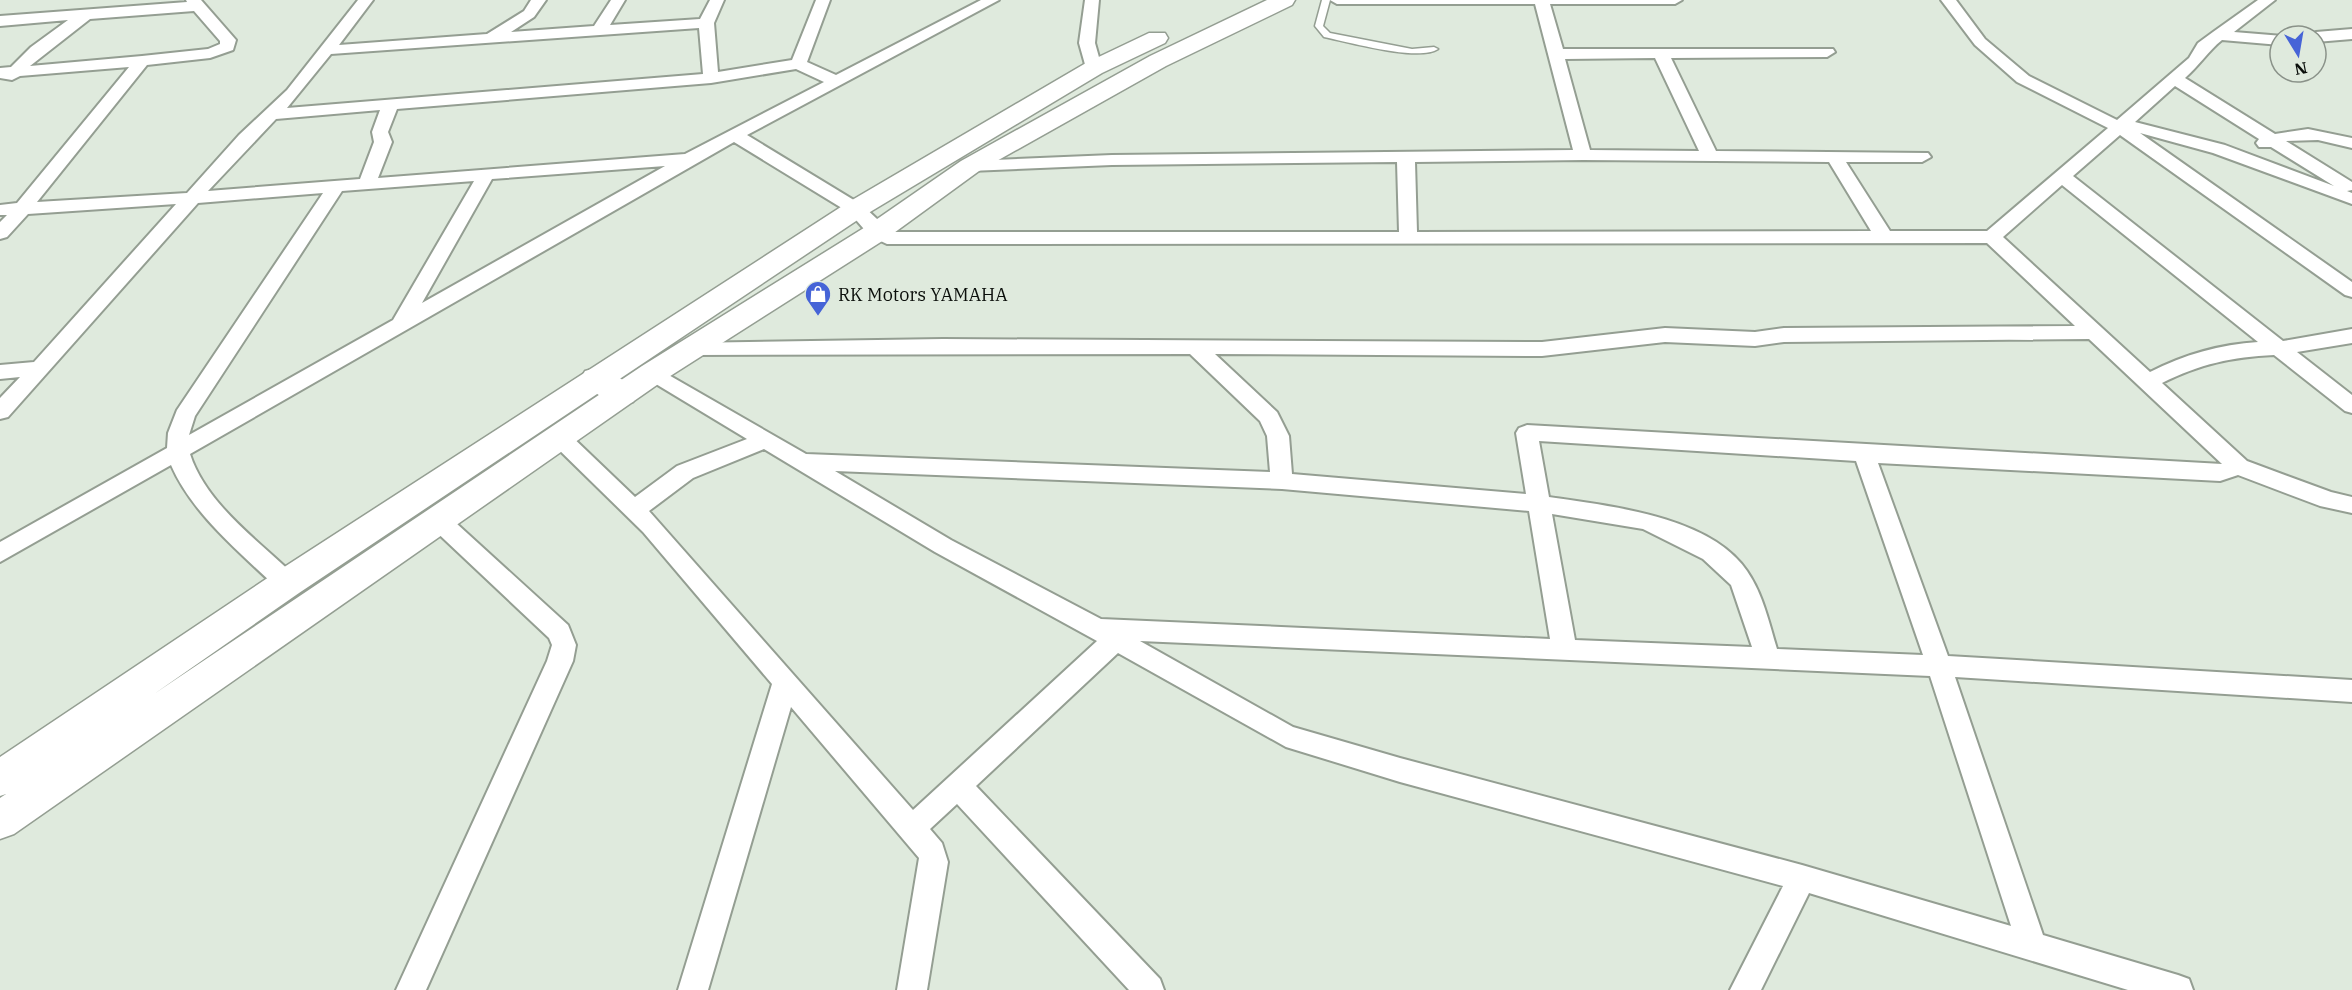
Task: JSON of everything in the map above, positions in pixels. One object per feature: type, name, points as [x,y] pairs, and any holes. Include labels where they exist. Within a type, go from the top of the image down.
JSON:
[{"type":"main road","points":[[0,779],[287,583],[856,209],[1094,68],[1238,0]]},
{"type":"main road","points":[[0,820],[622,394],[877,232],[970,166],[1158,61],[1284,0]]},
{"type":"main road","points":[[596,378],[622,394]]},
{"type":"street","points":[[0,412],[244,139],[271,114],[328,50],[366,0]]},
{"type":"street","points":[[490,39],[529,14],[539,0]]},
{"type":"street","points":[[599,31],[618,0]]},
{"type":"street","points":[[711,78],[706,23],[717,0]]},
{"type":"street","points":[[798,64],[824,0]]},
{"type":"street","points":[[0,553],[691,158],[992,0]]},
{"type":"street","points":[[1092,0],[1088,43],[1094,68]]},
{"type":"street","points":[[1337,0],[1675,0]]},
{"type":"street","points":[[1948,0],[1980,42],[2023,79],[2123,126],[2352,291]]},
{"type":"street","points":[[735,135],[856,209],[877,232],[886,238],[1992,237],[2123,126],[2195,61],[2204,46],[2268,0]]},
{"type":"street","points":[[1542,1],[1583,155]]},
{"type":"street","points":[[0,21],[196,3],[228,40],[227,47],[210,54],[8,72]]},
{"type":"street","points":[[0,88],[8,72],[85,15]]},
{"type":"street","points":[[328,50],[706,23]]},
{"type":"street","points":[[2328,36],[2352,34]]},
{"type":"street","points":[[2218,35],[2268,39]]},
{"type":"street","points":[[1556,54],[1827,52]]},
{"type":"street","points":[[1661,54],[1710,155]]},
{"type":"street","points":[[0,233],[24,207],[142,61]]},
{"type":"street","points":[[271,114],[711,78],[798,64],[837,82]]},
{"type":"street","points":[[2175,79],[2352,190]]},
{"type":"street","points":[[367,184],[383,142],[380,132],[390,104]]},
{"type":"street","points":[[2123,126],[2219,149],[2352,199]]},
{"type":"street","points":[[2219,149],[2243,150],[2287,134],[2311,133],[2352,143]]},
{"type":"street","points":[[970,166],[1112,160],[1583,155],[1922,157]]},
{"type":"street","points":[[1834,156],[1884,237]]},
{"type":"street","points":[[0,210],[192,198],[691,158]]},
{"type":"street","points":[[1406,158],[1408,236]]},
{"type":"street","points":[[402,322],[487,173]]},
{"type":"street","points":[[2063,177],[2352,406]]},
{"type":"street","points":[[287,583],[207,502],[186,473],[178,452],[179,431],[184,415],[337,186]]},
{"type":"street","points":[[1992,237],[2239,467],[2328,500],[2352,505]]},
{"type":"street","points":[[694,348],[1542,349],[1604,344],[1665,335],[1755,339],[1784,335],[2093,332]]},
{"type":"street","points":[[2146,382],[2175,368],[2233,350],[2279,348],[2352,336]]},
{"type":"street","points":[[1195,347],[1269,417],[1278,436],[1282,481]]},
{"type":"street","points":[[0,372],[39,368]]},
{"type":"street","points":[[654,373],[944,546],[1286,736],[1412,773],[1802,878],[2178,990]]},
{"type":"street","points":[[1564,650],[1537,503],[1527,433],[2220,473],[2239,467]]},
{"type":"street","points":[[559,437],[634,510],[932,852],[934,862],[912,990]]},
{"type":"street","points":[[634,510],[685,472],[765,440]]},
{"type":"street","points":[[1864,454],[1939,666],[2032,946]]},
{"type":"street","points":[[802,462],[1282,481],[1537,503],[1660,526],[1715,555],[1740,579],[1768,659]]},
{"type":"street","points":[[411,990],[560,662],[564,645],[559,632],[437,519]]},
{"type":"street","points":[[911,829],[958,786],[1106,634],[1939,666],[2352,691]]},
{"type":"street","points":[[693,990],[785,684]]},
{"type":"street","points":[[958,786],[1149,990]]},
{"type":"street","points":[[1745,990],[1802,878]]},
{"type":"lane","points":[[1326,0],[1319,26],[1327,34],[1412,52],[1434,49]]},
{"type":"place","name":"RK Motors YAMAHA","points":[[818,317]]}]
